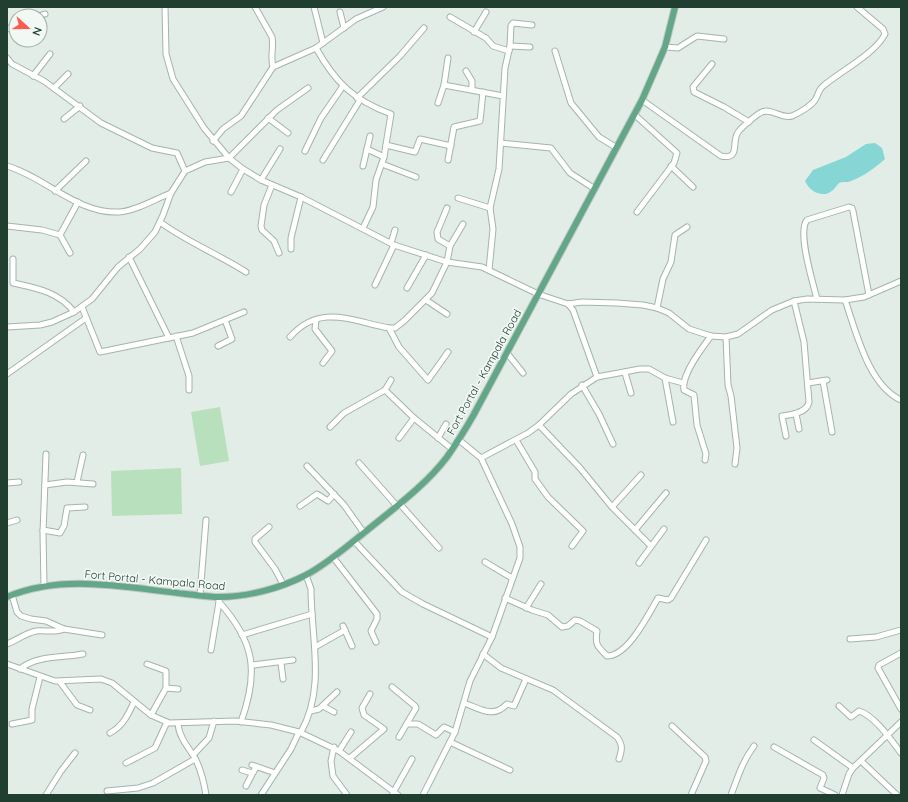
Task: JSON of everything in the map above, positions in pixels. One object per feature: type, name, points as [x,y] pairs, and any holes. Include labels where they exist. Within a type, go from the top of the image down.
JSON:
[{"type":"main road","name":"Fort Portal - Kampala Road","points":[[9,596],[44,586],[72,583],[200,595],[219,600],[253,593],[306,575],[333,557],[398,505],[430,475],[459,440],[642,100],[665,47],[675,7]]},
{"type":"street","points":[[165,7],[166,54],[173,79],[213,141],[229,158],[261,180],[301,196],[392,244],[447,262],[489,270],[538,294],[568,304],[574,310],[597,377]]},
{"type":"street","points":[[255,7],[272,37],[273,43],[271,54],[273,67]]},
{"type":"street","points":[[314,7],[323,43]]},
{"type":"street","points":[[213,141],[223,129],[241,116],[273,67],[316,48],[361,16],[383,7]]},
{"type":"street","points":[[642,100],[721,156],[725,157],[733,154],[738,132],[749,122],[764,111],[792,116],[810,105],[822,88],[867,53],[882,39],[885,34],[883,29],[857,7]]},
{"type":"street","points":[[340,12],[344,28]]},
{"type":"street","points":[[474,32],[486,12]]},
{"type":"street","points":[[450,17],[489,40],[492,46],[509,48],[530,47]]},
{"type":"street","points":[[489,270],[493,229],[490,208],[499,169],[505,68],[511,26],[513,23],[532,25]]},
{"type":"street","points":[[323,160],[358,99],[400,56],[424,28]]},
{"type":"street","points":[[665,47],[678,48],[697,36],[724,39]]},
{"type":"street","points":[[316,48],[328,68],[343,86],[368,106],[391,114],[384,157],[376,180],[372,207],[363,228]]},
{"type":"street","points":[[555,51],[572,103],[599,137],[617,148]]},
{"type":"street","points":[[33,76],[50,54]]},
{"type":"street","points":[[7,58],[12,64],[54,88],[101,123],[152,148],[177,153],[185,172]]},
{"type":"street","points":[[438,103],[444,85],[448,58]]},
{"type":"street","points":[[712,64],[693,90],[749,122]]},
{"type":"street","points":[[466,71],[472,81],[472,90]]},
{"type":"street","points":[[54,88],[68,74]]},
{"type":"street","points":[[444,85],[504,96]]},
{"type":"street","points":[[305,151],[321,118],[343,86]]},
{"type":"street","points":[[7,327],[40,325],[74,312],[82,307],[98,293],[118,267],[150,239],[160,222],[171,193],[185,172],[205,162],[229,158],[268,118],[308,88]]},
{"type":"street","points":[[448,160],[454,127],[480,121],[484,92]]},
{"type":"street","points":[[64,119],[80,106]]},
{"type":"street","points":[[634,115],[677,153],[671,166],[637,212]]},
{"type":"street","points":[[268,118],[288,133]]},
{"type":"street","points":[[363,166],[370,136]]},
{"type":"street","points":[[386,144],[415,152],[420,139],[451,146]]},
{"type":"street","points":[[501,143],[551,148],[570,173],[595,189]]},
{"type":"street","points":[[261,180],[280,149]]},
{"type":"street","points":[[367,149],[384,157]]},
{"type":"street","points":[[55,191],[86,161]]},
{"type":"street","points":[[382,164],[416,177]]},
{"type":"street","points":[[7,166],[29,174],[55,191],[78,202],[101,209],[120,212],[171,193]]},
{"type":"street","points":[[671,166],[693,187]]},
{"type":"street","points":[[231,192],[243,169]]},
{"type":"street","points":[[272,185],[264,205],[261,226],[262,230],[274,241],[279,253]]},
{"type":"street","points":[[291,249],[291,238],[301,196]]},
{"type":"street","points":[[458,198],[490,208]]},
{"type":"street","points":[[60,235],[78,202]]},
{"type":"street","points":[[817,299],[804,238],[804,225],[807,220],[849,207],[852,208],[853,211],[869,295]]},
{"type":"street","points":[[447,208],[437,232],[438,239],[450,246]]},
{"type":"street","points":[[160,222],[181,237],[223,257],[246,272]]},
{"type":"street","points":[[290,337],[306,322],[334,316],[394,328],[426,300],[437,283],[447,262],[450,246],[463,224]]},
{"type":"street","points":[[7,226],[42,230],[60,235],[70,253]]},
{"type":"street","points":[[657,308],[664,279],[671,262],[675,235],[687,227]]},
{"type":"street","points":[[375,285],[392,244],[395,230]]},
{"type":"street","points":[[407,288],[426,254]]},
{"type":"street","points":[[129,257],[168,338]]},
{"type":"street","points":[[13,259],[13,283],[52,293],[69,306],[74,312]]},
{"type":"street","points":[[568,304],[582,302],[643,305],[657,308],[669,313],[689,329],[710,336],[726,336],[738,334],[772,310],[794,301],[817,299],[844,300],[869,295],[901,281]]},
{"type":"street","points":[[426,300],[447,314]]},
{"type":"street","points":[[844,300],[867,362],[882,384],[901,400]]},
{"type":"street","points":[[786,436],[782,416],[796,414],[808,406],[808,384],[804,342],[794,301]]},
{"type":"street","points":[[82,307],[100,352],[194,333],[244,312]]},
{"type":"street","points":[[7,374],[86,318]]},
{"type":"street","points":[[218,346],[232,339],[225,320]]},
{"type":"street","points":[[316,320],[315,329],[332,351],[323,363]]},
{"type":"street","points":[[389,328],[399,347],[428,380],[448,352]]},
{"type":"street","points":[[176,336],[189,376],[189,390]]},
{"type":"street","points":[[705,460],[706,454],[697,425],[694,395],[684,390],[683,383],[686,374],[710,336]]},
{"type":"street","points":[[726,336],[728,385],[731,396],[736,448],[735,464]]},
{"type":"street","points":[[507,353],[523,373]]},
{"type":"street","points":[[481,458],[516,440],[539,425],[559,404],[582,385],[597,377],[640,369],[649,369],[665,378],[683,383]]},
{"type":"street","points":[[625,373],[631,393]]},
{"type":"street","points":[[665,378],[673,422]]},
{"type":"street","points":[[330,427],[344,413],[385,390],[391,380]]},
{"type":"street","points":[[808,384],[825,380],[832,432]]},
{"type":"street","points":[[582,385],[599,414],[613,444]]},
{"type":"street","points":[[385,390],[414,418],[452,449]]},
{"type":"street","points":[[796,414],[799,429]]},
{"type":"street","points":[[399,438],[414,418]]},
{"type":"street","points":[[438,438],[446,424]]},
{"type":"street","points":[[539,425],[580,468],[612,507],[651,546]]},
{"type":"street","points":[[423,795],[455,732],[470,681],[492,637],[520,558],[520,547],[512,524],[481,458],[459,440]]},
{"type":"street","points":[[516,440],[535,472],[535,479],[548,496],[583,531],[572,546]]},
{"type":"street","points":[[44,586],[43,530],[46,454]]},
{"type":"street","points":[[77,482],[83,455]]},
{"type":"street","points":[[359,463],[439,548]]},
{"type":"street","points":[[307,466],[334,494],[364,533]]},
{"type":"street","points":[[612,507],[641,475]]},
{"type":"street","points":[[7,483],[19,482]]},
{"type":"street","points":[[45,485],[77,482],[93,484]]},
{"type":"street","points":[[635,530],[666,493]]},
{"type":"street","points":[[300,506],[317,494],[328,501],[334,494]]},
{"type":"street","points":[[43,530],[60,533],[64,526],[67,508],[85,507]]},
{"type":"street","points":[[7,523],[17,520]]},
{"type":"street","points":[[200,595],[206,520]]},
{"type":"street","points":[[269,527],[255,538],[256,542],[275,569],[283,584]]},
{"type":"street","points":[[639,563],[664,529]]},
{"type":"street","points":[[505,598],[526,608],[548,615],[562,627],[566,628],[574,620],[580,621],[597,631],[595,638],[596,644],[607,656],[614,656],[628,645],[658,598],[668,600],[671,598],[706,540]]},
{"type":"street","points":[[354,541],[402,592],[422,604],[492,637]]},
{"type":"street","points":[[333,557],[378,616],[371,631],[376,642]]},
{"type":"street","points":[[485,562],[512,578]]},
{"type":"street","points":[[261,795],[300,732],[311,711],[315,683],[315,647],[311,589],[306,575]]},
{"type":"street","points":[[526,608],[541,584]]},
{"type":"street","points":[[9,596],[17,612],[21,616],[46,622],[64,629],[102,635]]},
{"type":"street","points":[[219,600],[242,635],[253,665],[248,700],[241,722]]},
{"type":"street","points":[[211,650],[219,600]]},
{"type":"street","points":[[242,635],[312,614]]},
{"type":"street","points":[[315,647],[344,628],[352,646]]},
{"type":"street","points":[[7,644],[28,633],[38,631],[60,631],[64,629]]},
{"type":"street","points":[[850,639],[876,636],[901,630]]},
{"type":"street","points":[[901,653],[879,665],[878,668],[901,709]]},
{"type":"street","points":[[20,668],[29,663],[47,658],[82,654]]},
{"type":"street","points":[[483,654],[501,668],[553,690],[617,737],[622,743],[622,750],[619,759]]},
{"type":"street","points":[[253,665],[280,663],[293,660]]},
{"type":"street","points":[[280,663],[283,679]]},
{"type":"street","points":[[7,664],[40,677],[60,682],[101,679],[112,683],[151,715],[167,722],[178,724],[214,721],[241,722],[271,725],[300,732],[334,747],[396,794],[412,759]]},
{"type":"street","points":[[147,664],[166,672],[166,688],[151,715]]},
{"type":"street","points":[[12,724],[32,720],[32,709],[40,677]]},
{"type":"street","points":[[464,703],[493,713],[500,711],[507,704],[514,706],[526,679]]},
{"type":"street","points":[[60,682],[77,705],[90,710]]},
{"type":"street","points":[[392,687],[416,708],[400,737]]},
{"type":"street","points":[[166,688],[178,689]]},
{"type":"street","points":[[311,711],[322,706],[337,692]]},
{"type":"street","points":[[350,758],[384,729],[364,715],[362,708],[370,694]]},
{"type":"street","points":[[110,733],[116,730],[124,720],[134,702]]},
{"type":"street","points":[[322,706],[334,712]]},
{"type":"street","points":[[839,706],[851,717],[861,711],[887,734],[901,753]]},
{"type":"street","points":[[107,791],[138,788],[153,783],[194,757],[209,738],[214,721]]},
{"type":"street","points":[[126,763],[155,748],[167,722]]},
{"type":"street","points":[[842,795],[849,774],[853,768],[901,722]]},
{"type":"street","points":[[178,724],[179,730],[203,777],[206,795]]},
{"type":"street","points":[[407,724],[418,724],[436,735],[444,727],[455,732]]},
{"type":"street","points":[[672,726],[706,757],[706,761],[691,795]]},
{"type":"street","points":[[339,751],[351,732]]},
{"type":"street","points":[[814,740],[853,768]]},
{"type":"street","points":[[450,742],[510,770]]},
{"type":"street","points":[[731,795],[742,765],[754,746]]},
{"type":"street","points":[[334,747],[331,761],[333,776],[347,795]]},
{"type":"street","points":[[774,747],[822,775],[824,778],[820,788],[835,795]]},
{"type":"street","points":[[46,795],[61,771],[75,753]]},
{"type":"street","points":[[861,760],[897,795]]},
{"type":"street","points":[[246,786],[254,766],[275,773]]},
{"type":"street","points":[[242,770],[252,773]]},
{"type":"green space","points":[[220,407],[229,461],[200,466],[191,412]]},
{"type":"green space","points":[[181,468],[182,514],[112,516],[111,471]]},
{"type":"water","points":[[875,143],[882,148],[885,159],[865,174],[849,182],[839,183],[833,190],[825,194],[813,191],[807,185],[805,181],[813,170],[846,157],[866,144]]}]
